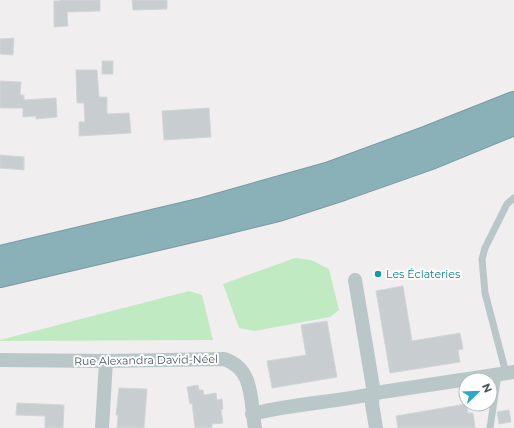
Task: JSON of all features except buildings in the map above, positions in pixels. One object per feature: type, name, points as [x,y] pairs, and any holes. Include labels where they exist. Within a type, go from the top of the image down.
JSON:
[{"type":"highway","points":[[381,155],[473,110],[514,93]]},
{"type":"highway","points":[[0,257],[199,210],[330,174],[514,103]]},
{"type":"highway","points":[[0,276],[278,210],[431,158],[514,124]]},
{"type":"highway","points":[[431,158],[514,134]]},
{"type":"street","points":[[355,280],[373,387],[372,404],[376,428]]},
{"type":"street","name":"Rue Alexandra David-Néel","points":[[0,360],[106,361],[218,359],[230,361],[240,368],[247,379],[255,428]]},
{"type":"street","points":[[102,428],[106,361]]},
{"type":"street","points":[[252,414],[272,409],[372,395],[506,373]]},
{"type":"lane","points":[[490,428],[506,373],[485,293],[482,260],[485,248],[507,204],[514,198]]},
{"type":"green space","points":[[295,258],[311,260],[329,269],[339,310],[330,317],[255,331],[239,328],[223,284]]},
{"type":"green space","points":[[189,291],[202,295],[213,340],[0,341],[0,340]]},
{"type":"place","name":"Les Éclateries","points":[[378,274]]}]
